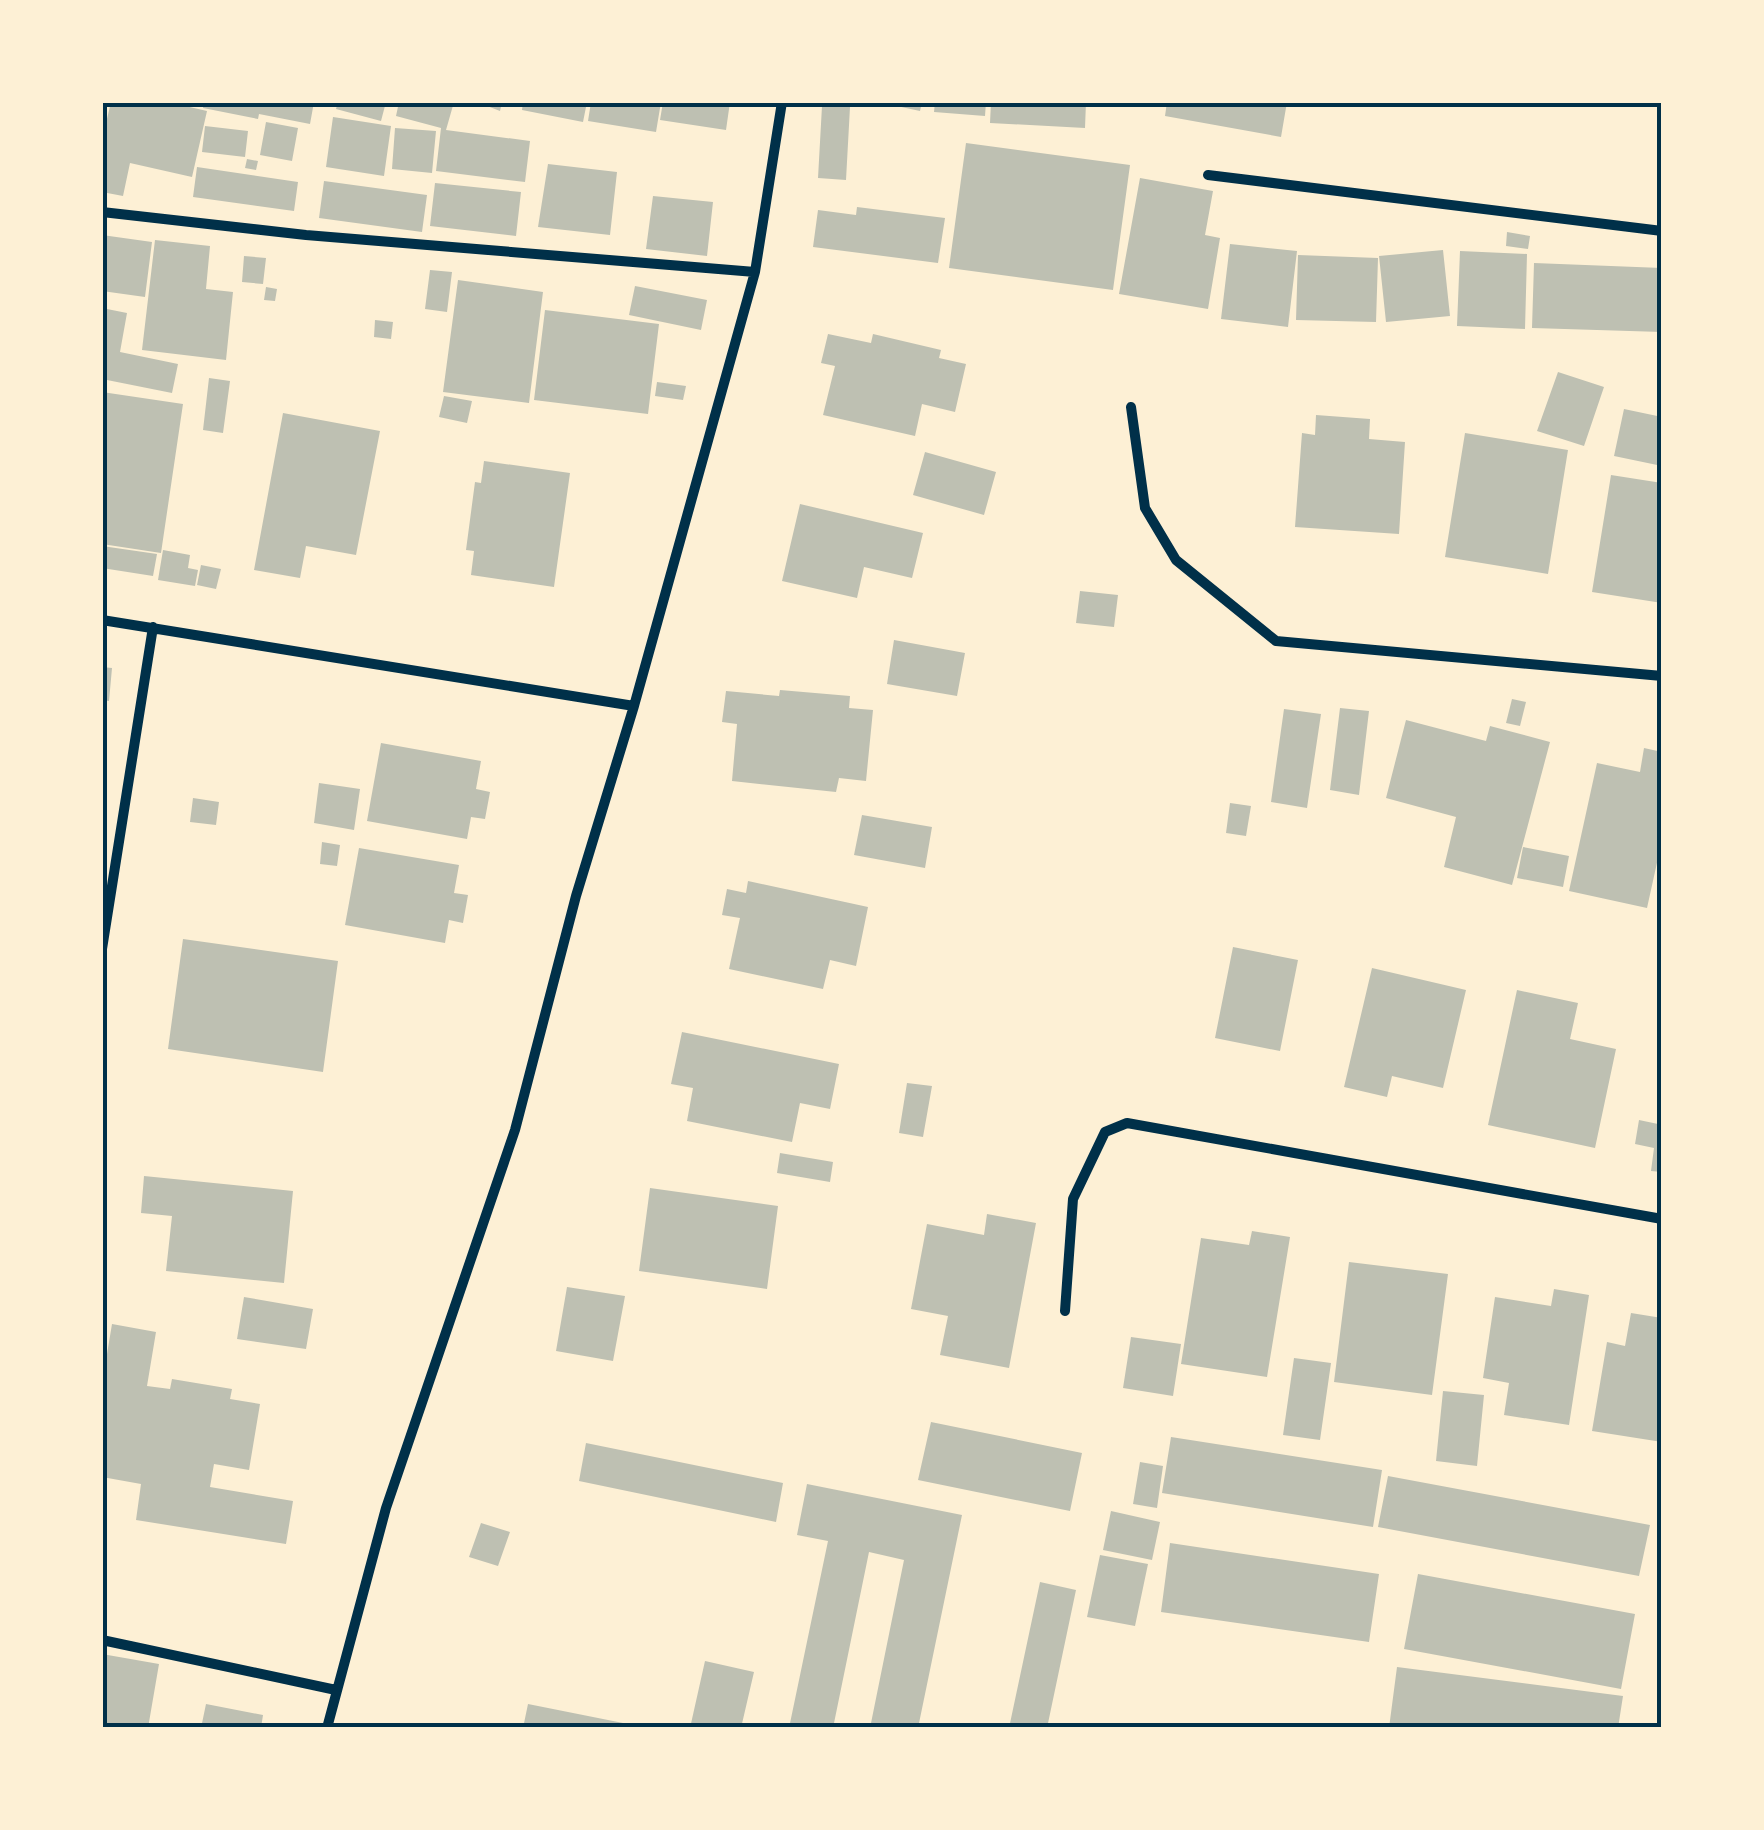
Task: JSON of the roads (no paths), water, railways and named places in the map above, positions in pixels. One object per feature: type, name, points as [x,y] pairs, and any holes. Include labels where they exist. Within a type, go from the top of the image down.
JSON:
[{"type":"street","points":[[327,1728],[386,1508],[515,1130],[576,896],[634,706],[755,272],[782,102]]},
{"type":"street","points":[[1208,175],[1662,231]]},
{"type":"street","points":[[102,212],[306,235],[755,272]]},
{"type":"street","points":[[1131,406],[1145,508],[1176,560],[1276,641],[1662,676]]},
{"type":"street","points":[[102,620],[634,706]]},
{"type":"street","points":[[102,949],[153,627]]},
{"type":"street","points":[[1065,1311],[1073,1199],[1104,1132],[1127,1123],[1662,1219]]},
{"type":"street","points":[[102,1640],[336,1690]]}]
